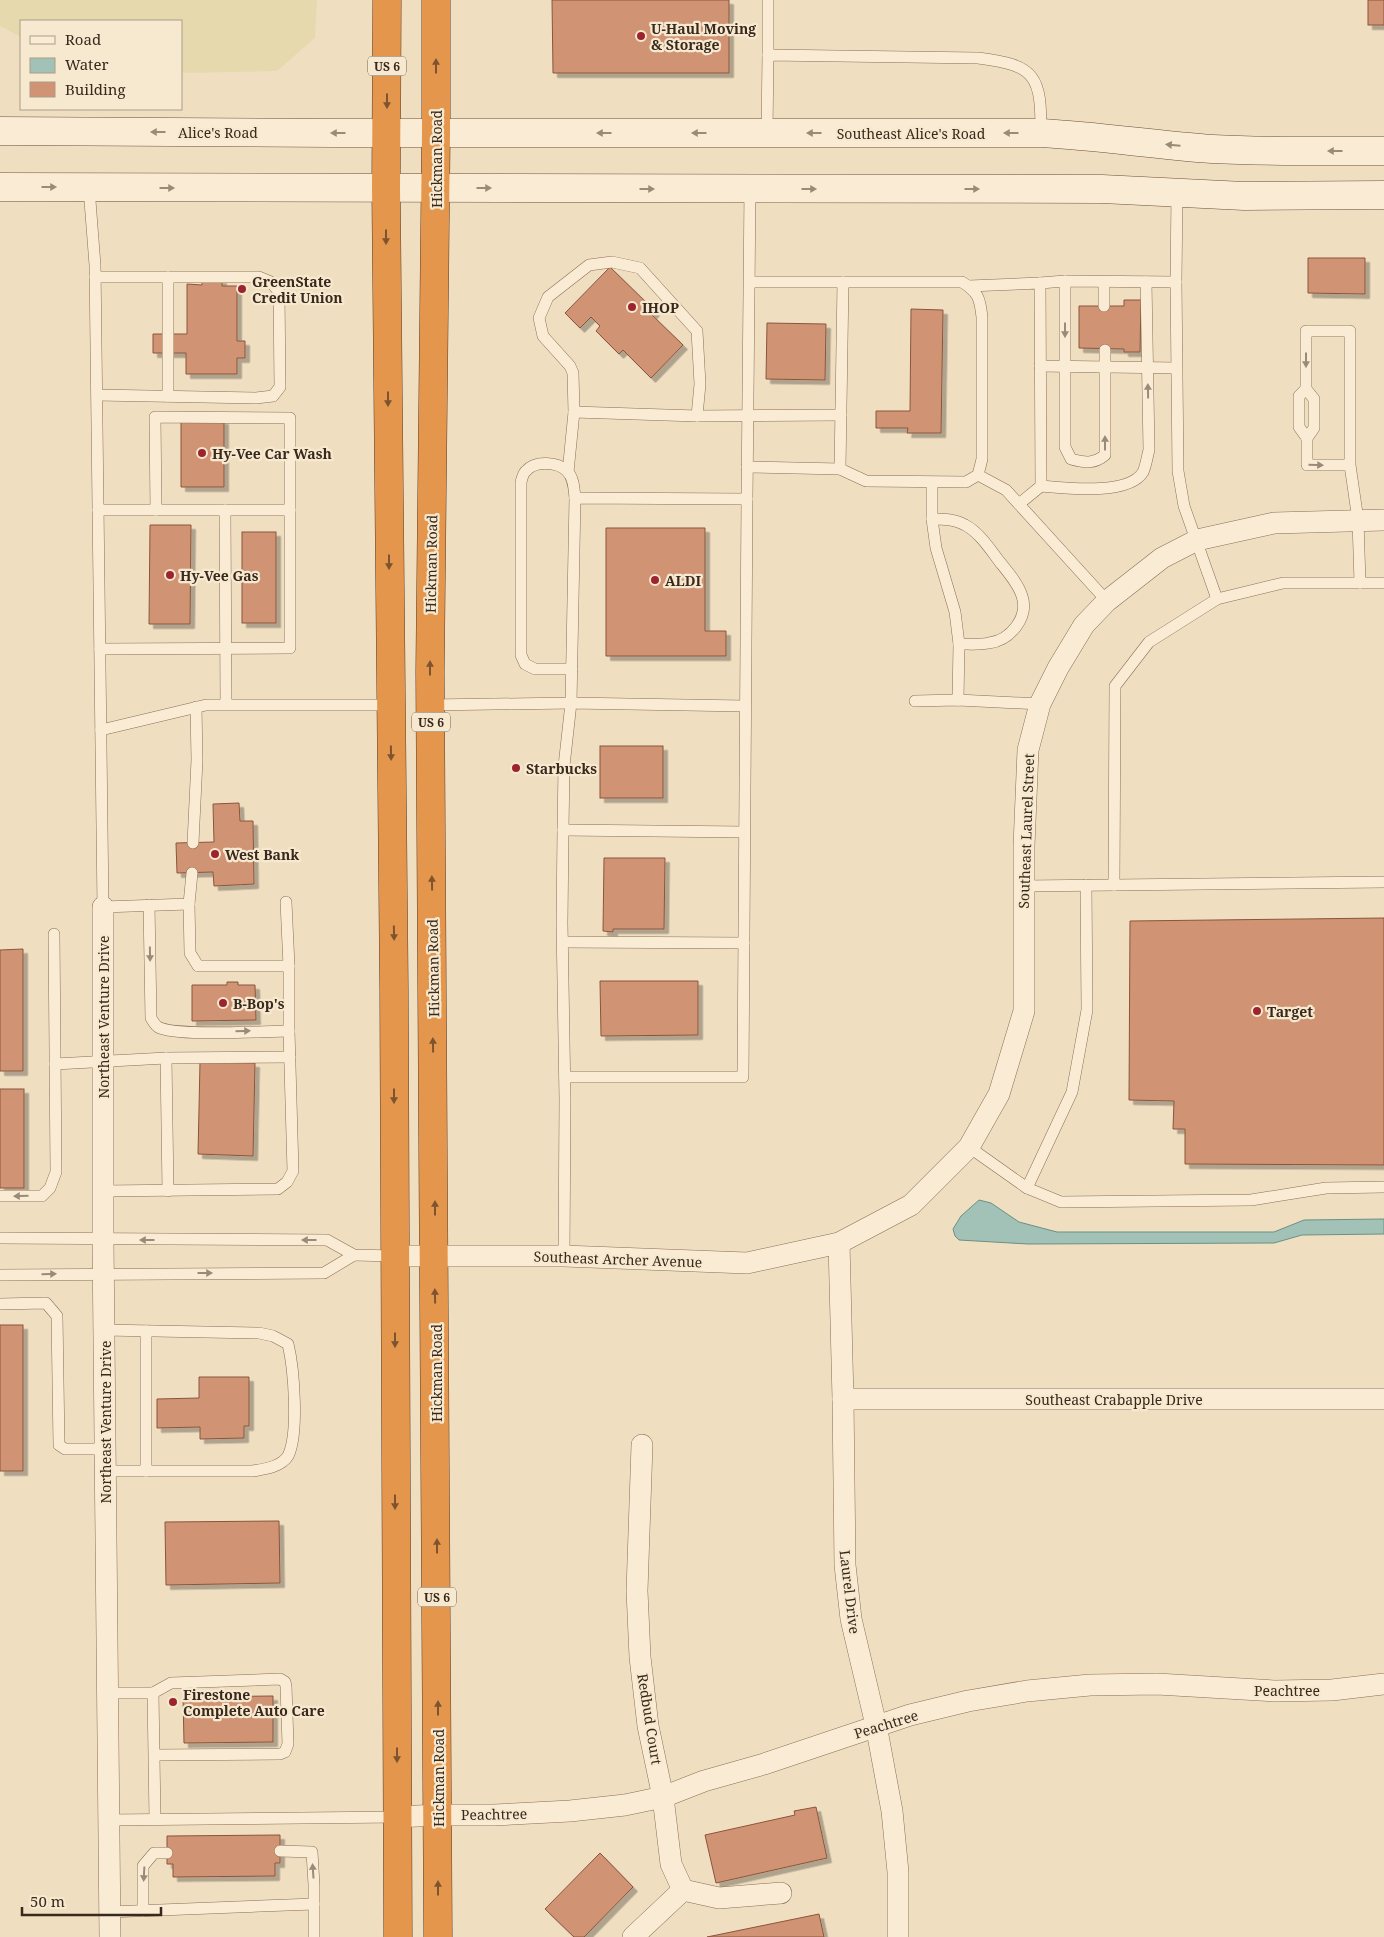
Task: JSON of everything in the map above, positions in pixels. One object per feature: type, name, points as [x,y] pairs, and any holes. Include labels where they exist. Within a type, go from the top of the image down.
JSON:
[{"type":"highway","name":"US 6","points":[[387,0],[386,188],[394,988],[398,1937]]},
{"type":"highway","name":"Hickman Road","points":[[436,0],[436,188],[430,705],[438,1937]]},
{"type":"main road","name":"Alice's Road","points":[[0,131],[436,132]]},
{"type":"main road","name":"Southeast Alice's Road","points":[[436,132],[1040,133],[1264,151],[1384,151]]},
{"type":"main road","points":[[0,187],[1102,189],[1244,196],[1384,195]]},
{"type":"street","name":"Southeast Laurel Street","points":[[839,1243],[911,1205],[969,1147],[999,1094],[1024,1011],[1024,886],[1028,750],[1040,704],[1058,668],[1084,625],[1106,601],[1162,558],[1197,540],[1274,523],[1384,520]]},
{"type":"street","name":"Northeast Venture Drive","points":[[103,907],[103,1274],[110,1937]]},
{"type":"street","name":"Southeast Archer Avenue","points":[[394,1256],[564,1256],[747,1263],[839,1243]]},
{"type":"street","name":"Laurel Drive","points":[[839,1243],[845,1565],[851,1619],[876,1725],[892,1812],[898,1872],[898,1937]]},
{"type":"street","name":"Southeast Crabapple Drive","points":[[843,1398],[1384,1399]]},
{"type":"street","name":"Redbud Court","points":[[642,1445],[637,1591],[640,1657],[648,1726],[663,1797],[671,1864],[683,1890]]},
{"type":"street","name":"Peachtree","points":[[397,1817],[494,1815],[570,1811],[625,1805],[663,1797],[704,1781],[764,1764],[876,1725],[968,1701],[1027,1691],[1090,1685],[1157,1684],[1275,1691],[1332,1690],[1384,1684]]},
{"type":"street","points":[[633,1937],[683,1890],[719,1898],[781,1892]]},
{"type":"lane","points":[[767,133],[768,0]]},
{"type":"lane","points":[[768,55],[978,58],[1010,64],[1026,70],[1037,83],[1041,104],[1040,133]]},
{"type":"lane","points":[[89,188],[95,277],[103,907],[189,904]]},
{"type":"lane","points":[[565,1077],[744,1077],[744,706],[750,189]]},
{"type":"lane","points":[[1177,193],[1176,368],[1178,471],[1184,506],[1217,599]]},
{"type":"lane","points":[[568,472],[574,412],[573,373],[570,366],[543,336],[539,318],[548,297],[589,265],[612,262],[640,268],[697,331],[700,384],[696,416]]},
{"type":"lane","points":[[95,277],[259,277],[271,282],[278,292],[280,387],[273,396],[256,398],[97,395]]},
{"type":"lane","points":[[168,277],[168,396]]},
{"type":"lane","points":[[969,286],[1065,281],[1176,282]]},
{"type":"lane","points":[[1065,281],[1065,447],[1071,459],[1084,463],[1096,462],[1105,456],[1105,350]]},
{"type":"lane","points":[[748,467],[840,469],[866,481],[966,482],[978,475],[982,459],[982,317],[980,302],[974,289],[962,282],[750,282]]},
{"type":"lane","points":[[840,469],[843,282]]},
{"type":"lane","points":[[1104,282],[1104,306]]},
{"type":"lane","points":[[1019,504],[1041,486],[1080,489],[1112,487],[1129,484],[1142,473],[1150,450],[1146,282]]},
{"type":"lane","points":[[1040,283],[1041,486]]},
{"type":"lane","points":[[1350,465],[1307,465],[1307,438],[1299,427],[1299,396],[1306,389],[1306,331],[1350,331],[1350,465],[1358,520],[1360,583]]},
{"type":"lane","points":[[1040,366],[1176,368]]},
{"type":"lane","points":[[574,412],[696,416],[841,415]]},
{"type":"lane","points":[[100,649],[290,648],[290,418],[155,417],[156,510]]},
{"type":"lane","points":[[564,1256],[563,830],[564,766],[571,704],[572,669],[575,498],[574,483],[568,472],[557,465],[534,466],[525,471],[521,482],[521,655],[525,664],[535,669],[572,669]]},
{"type":"lane","points":[[978,475],[1006,490],[1106,601]]},
{"type":"lane","points":[[932,483],[932,518],[936,548],[955,612],[959,644],[958,700]]},
{"type":"lane","points":[[575,498],[747,498]]},
{"type":"lane","points":[[98,510],[290,510]]},
{"type":"lane","points":[[224,510],[226,704]]},
{"type":"lane","points":[[932,518],[948,519],[966,525],[984,541],[1014,580],[1022,597],[1022,613],[1016,628],[1005,637],[991,643],[959,644]]},
{"type":"lane","points":[[1114,885],[1115,686],[1149,642],[1217,599],[1283,583],[1384,583]]},
{"type":"lane","points":[[915,701],[958,700],[1040,704]]},
{"type":"lane","points":[[101,730],[196,707],[226,704],[391,705]]},
{"type":"lane","points":[[430,705],[744,706]]},
{"type":"lane","points":[[193,843],[197,760],[196,707]]},
{"type":"lane","points":[[563,830],[744,832]]},
{"type":"lane","points":[[192,872],[189,904],[190,953],[198,966],[289,966]]},
{"type":"lane","points":[[1024,886],[1384,882]]},
{"type":"lane","points":[[1027,1188],[1072,1092],[1087,1010],[1086,885]]},
{"type":"lane","points":[[103,1192],[278,1189],[288,1182],[293,1171],[286,902]]},
{"type":"lane","points":[[149,905],[151,1018],[156,1027],[169,1031],[289,1031]]},
{"type":"lane","points":[[0,1196],[42,1196],[50,1188],[56,1172],[54,934]]},
{"type":"lane","points":[[563,942],[744,944]]},
{"type":"lane","points":[[55,1064],[166,1058],[290,1056]]},
{"type":"lane","points":[[166,1058],[168,1191]]},
{"type":"lane","points":[[969,1147],[1027,1188],[1061,1202],[1251,1200],[1326,1188],[1384,1187]]},
{"type":"lane","points":[[0,1238],[327,1240],[354,1255],[394,1256]]},
{"type":"lane","points":[[0,1275],[324,1272],[354,1255]]},
{"type":"lane","points":[[0,1304],[46,1303],[52,1309],[57,1316],[58,1445],[65,1449],[105,1449]]},
{"type":"lane","points":[[104,1330],[259,1333],[273,1336],[288,1344],[292,1361],[294,1434],[287,1457],[274,1467],[253,1471],[105,1471]]},
{"type":"lane","points":[[146,1331],[146,1471]]},
{"type":"lane","points":[[107,1693],[153,1693],[171,1683],[280,1679],[285,1682],[288,1744],[285,1752],[280,1754],[155,1756]]},
{"type":"lane","points":[[153,1693],[155,1819]]},
{"type":"lane","points":[[108,1820],[397,1817]]},
{"type":"lane","points":[[280,1851],[312,1852],[314,1937]]},
{"type":"lane","points":[[143,1911],[143,1866],[154,1853],[167,1853]]},
{"type":"lane","points":[[109,1912],[314,1904]]},
{"type":"shaded area","points":[[0,0],[317,0],[315,38],[277,71],[182,72],[182,20],[20,20],[20,36],[0,26]]},
{"type":"water","points":[[979,1200],[991,1203],[1019,1222],[1057,1232],[1274,1232],[1304,1220],[1384,1219],[1384,1234],[1302,1235],[1274,1243],[1028,1244],[959,1240],[955,1236],[953,1229],[961,1216]]},
{"type":"building","name":"U-Haul Moving & Storage","points":[[552,0],[729,0],[729,73],[553,73]]},
{"type":"building","points":[[1368,0],[1384,0],[1384,25],[1368,25]]},
{"type":"building","points":[[1308,258],[1365,258],[1365,294],[1308,293]]},
{"type":"building","points":[[610,267],[655,311],[652,315],[683,345],[651,378],[623,350],[619,354],[596,331],[600,326],[591,317],[580,328],[565,313]]},
{"type":"building","points":[[202,279],[222,279],[222,286],[237,286],[237,341],[245,341],[245,358],[237,358],[237,374],[186,374],[186,353],[153,353],[153,334],[187,334],[187,284],[202,285]]},
{"type":"building","points":[[1124,300],[1141,300],[1140,352],[1124,352],[1124,349],[1079,348],[1079,306],[1124,306]]},
{"type":"building","points":[[911,309],[943,310],[941,433],[907,433],[908,428],[876,428],[876,411],[910,411]]},
{"type":"building","points":[[767,323],[826,324],[825,380],[766,379]]},
{"type":"building","name":"Hy-Vee Car Wash","points":[[181,419],[224,420],[224,487],[181,487]]},
{"type":"building","name":"Hy-Vee Gas","points":[[150,525],[191,525],[190,624],[149,624]]},
{"type":"building","name":"ALDI","points":[[606,528],[705,528],[705,631],[726,631],[726,656],[606,656]]},
{"type":"building","points":[[242,532],[276,532],[276,623],[242,623]]},
{"type":"building","points":[[600,746],[663,746],[663,798],[600,798]]},
{"type":"building","name":"West Bank","points":[[239,803],[240,821],[253,821],[254,884],[214,886],[213,872],[177,873],[176,843],[214,842],[213,804]]},
{"type":"building","points":[[604,858],[665,858],[664,929],[613,929],[613,932],[603,931]]},
{"type":"building","name":"Target","points":[[1384,918],[1384,1165],[1185,1164],[1185,1129],[1173,1129],[1174,1101],[1129,1100],[1130,921]]},
{"type":"building","points":[[23,949],[23,1071],[0,1071],[0,950]]},
{"type":"building","points":[[600,981],[698,981],[698,1035],[601,1036]]},
{"type":"building","name":"B-Bop's","points":[[227,982],[238,982],[238,985],[255,985],[256,1020],[192,1021],[192,985],[227,985]]},
{"type":"building","points":[[200,1062],[255,1063],[253,1156],[198,1154]]},
{"type":"building","points":[[0,1089],[24,1089],[24,1188],[0,1188]]},
{"type":"building","points":[[0,1325],[23,1325],[23,1471],[0,1471]]},
{"type":"building","points":[[199,1377],[249,1377],[249,1426],[244,1426],[244,1438],[200,1439],[200,1427],[157,1428],[157,1399],[199,1398]]},
{"type":"building","points":[[279,1521],[280,1583],[166,1585],[165,1522]]},
{"type":"building","points":[[273,1696],[273,1742],[184,1743],[183,1697]]},
{"type":"building","points":[[816,1807],[827,1858],[716,1883],[705,1835],[795,1815],[794,1811]]},
{"type":"building","points":[[280,1835],[280,1863],[275,1863],[275,1876],[173,1877],[173,1864],[167,1864],[167,1836]]},
{"type":"building","points":[[600,1853],[633,1887],[584,1937],[574,1937],[545,1909]]},
{"type":"building","points":[[819,1914],[824,1937],[707,1937]]},
{"type":"place","name":"U-Haul Moving & Storage","points":[[641,36]]},
{"type":"place","name":"GreenState Credit Union","points":[[242,289]]},
{"type":"place","name":"IHOP","points":[[632,307]]},
{"type":"place","name":"Hy-Vee Car Wash","points":[[202,453]]},
{"type":"place","name":"Hy-Vee Gas","points":[[170,575]]},
{"type":"place","name":"ALDI","points":[[655,580]]},
{"type":"place","name":"Starbucks","points":[[516,768]]},
{"type":"place","name":"West Bank","points":[[215,854]]},
{"type":"place","name":"B-Bop's","points":[[223,1003]]},
{"type":"place","name":"Target","points":[[1257,1011]]},
{"type":"place","name":"Firestone Complete Auto Care","points":[[173,1702]]}]
